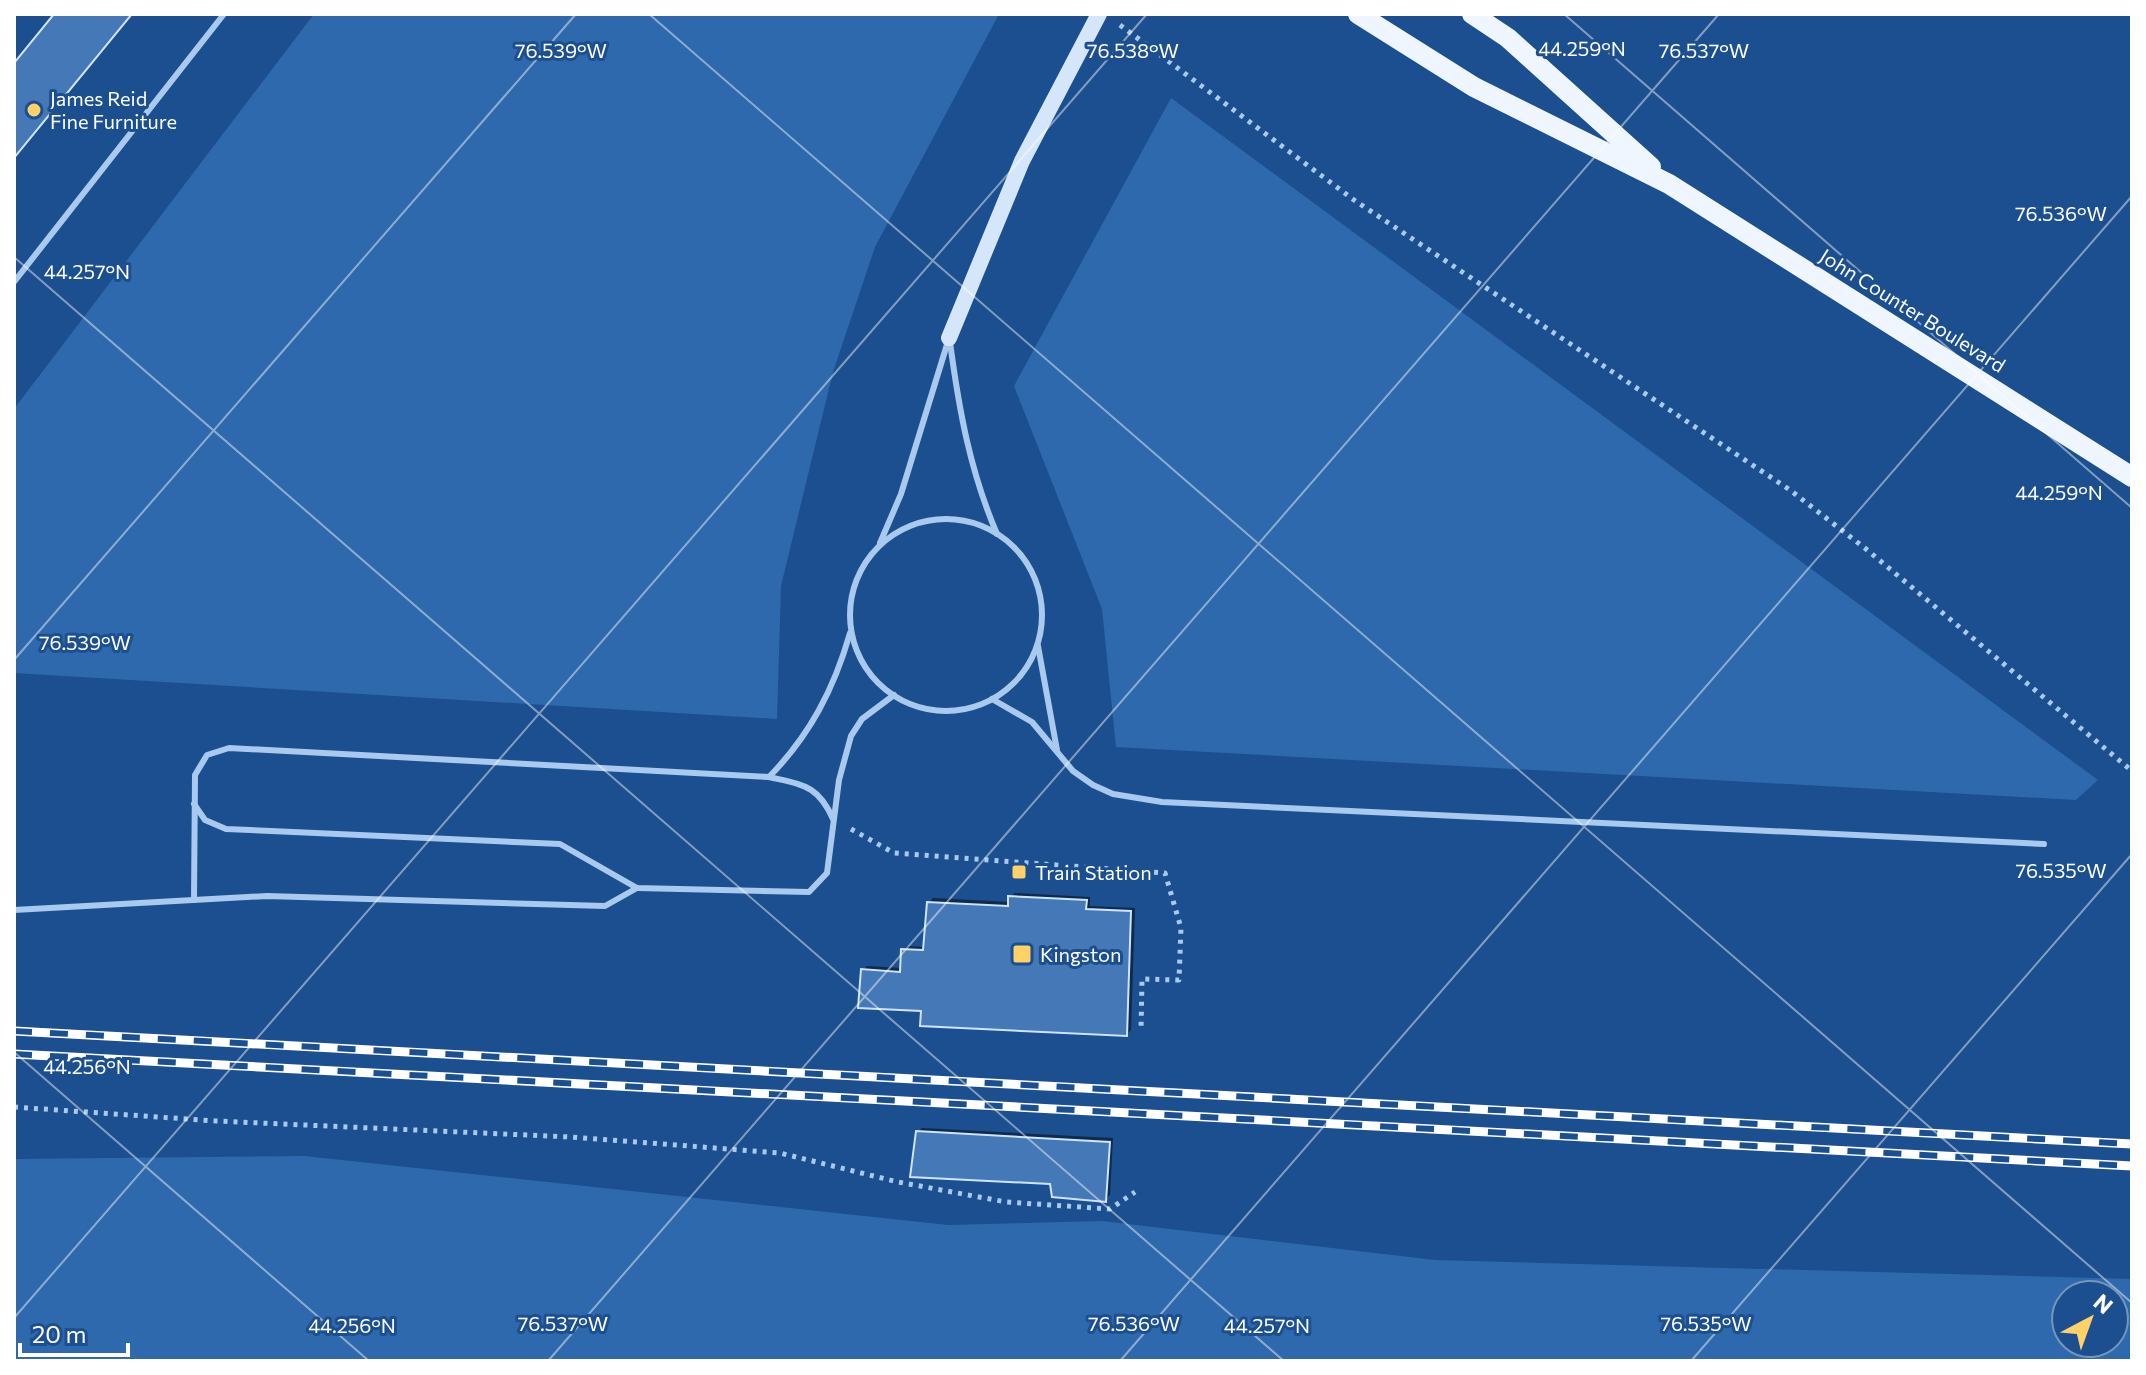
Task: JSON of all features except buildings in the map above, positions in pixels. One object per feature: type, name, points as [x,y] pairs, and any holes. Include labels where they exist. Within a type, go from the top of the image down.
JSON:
[{"type":"main road","name":"John Counter Boulevard","points":[[1358,14],[1474,87],[1669,184],[2132,477]]},
{"type":"main road","name":"John Counter Boulevard","points":[[1472,14],[1508,38],[1669,184]]},
{"type":"street","points":[[949,338],[1022,161],[1099,14]]},
{"type":"lane","points":[[14,282],[224,14]]},
{"type":"lane","points":[[949,338],[961,426],[977,487],[997,534]]},
{"type":"lane","points":[[769,777],[790,755],[825,702],[850,633],[850,601],[859,570],[879,544],[901,494],[949,338]]},
{"type":"lane","points":[[879,544],[906,527],[937,519],[968,521],[997,534],[1021,555],[1037,582],[1042,613],[1038,644],[1058,753]]},
{"type":"lane","points":[[850,633],[862,663],[883,688],[910,705],[942,712],[973,708],[992,699],[1024,672],[1038,644]]},
{"type":"lane","points":[[194,804],[205,820],[226,829],[560,844],[637,888],[809,892],[827,873],[833,819],[851,736],[862,719],[879,703],[894,695]]},
{"type":"lane","points":[[992,699],[1032,722],[1073,771],[1093,785],[1113,794],[1162,802],[2044,844]]},
{"type":"lane","points":[[194,900],[195,775],[207,755],[229,748],[769,777],[807,786],[824,800],[833,819]]},
{"type":"lane","points":[[14,910],[267,896],[605,906],[637,888]]},
{"type":"path","points":[[1116,22],[1354,200],[1790,490],[1866,549],[2132,771]]},
{"type":"path","points":[[833,819],[894,853],[1165,873],[1181,928],[1179,980],[1142,979],[1141,1030]]},
{"type":"path","points":[[14,1107],[216,1121],[571,1137],[780,1153],[898,1182],[1020,1203],[1110,1209],[1135,1192]]},
{"type":"shaded area","points":[[314,14],[999,14],[875,247],[833,372],[781,586],[777,719],[14,673],[14,409]]},
{"type":"shaded area","points":[[1171,98],[2098,780],[2076,800],[1116,747],[1102,609],[1014,386]]},
{"type":"shaded area","points":[[304,1156],[948,1225],[1102,1221],[1435,1260],[2132,1279],[2132,1361],[14,1361],[14,1159]]},
{"type":"railway","points":[[14,1031],[2132,1144]]},
{"type":"railway","points":[[14,1054],[2132,1166]]},
{"type":"place","name":"James Reid Fine Furniture","points":[[34,110]]},
{"type":"place","name":"Train Station","points":[[1019,872]]},
{"type":"place","name":"Kingston","points":[[1022,954]]}]
